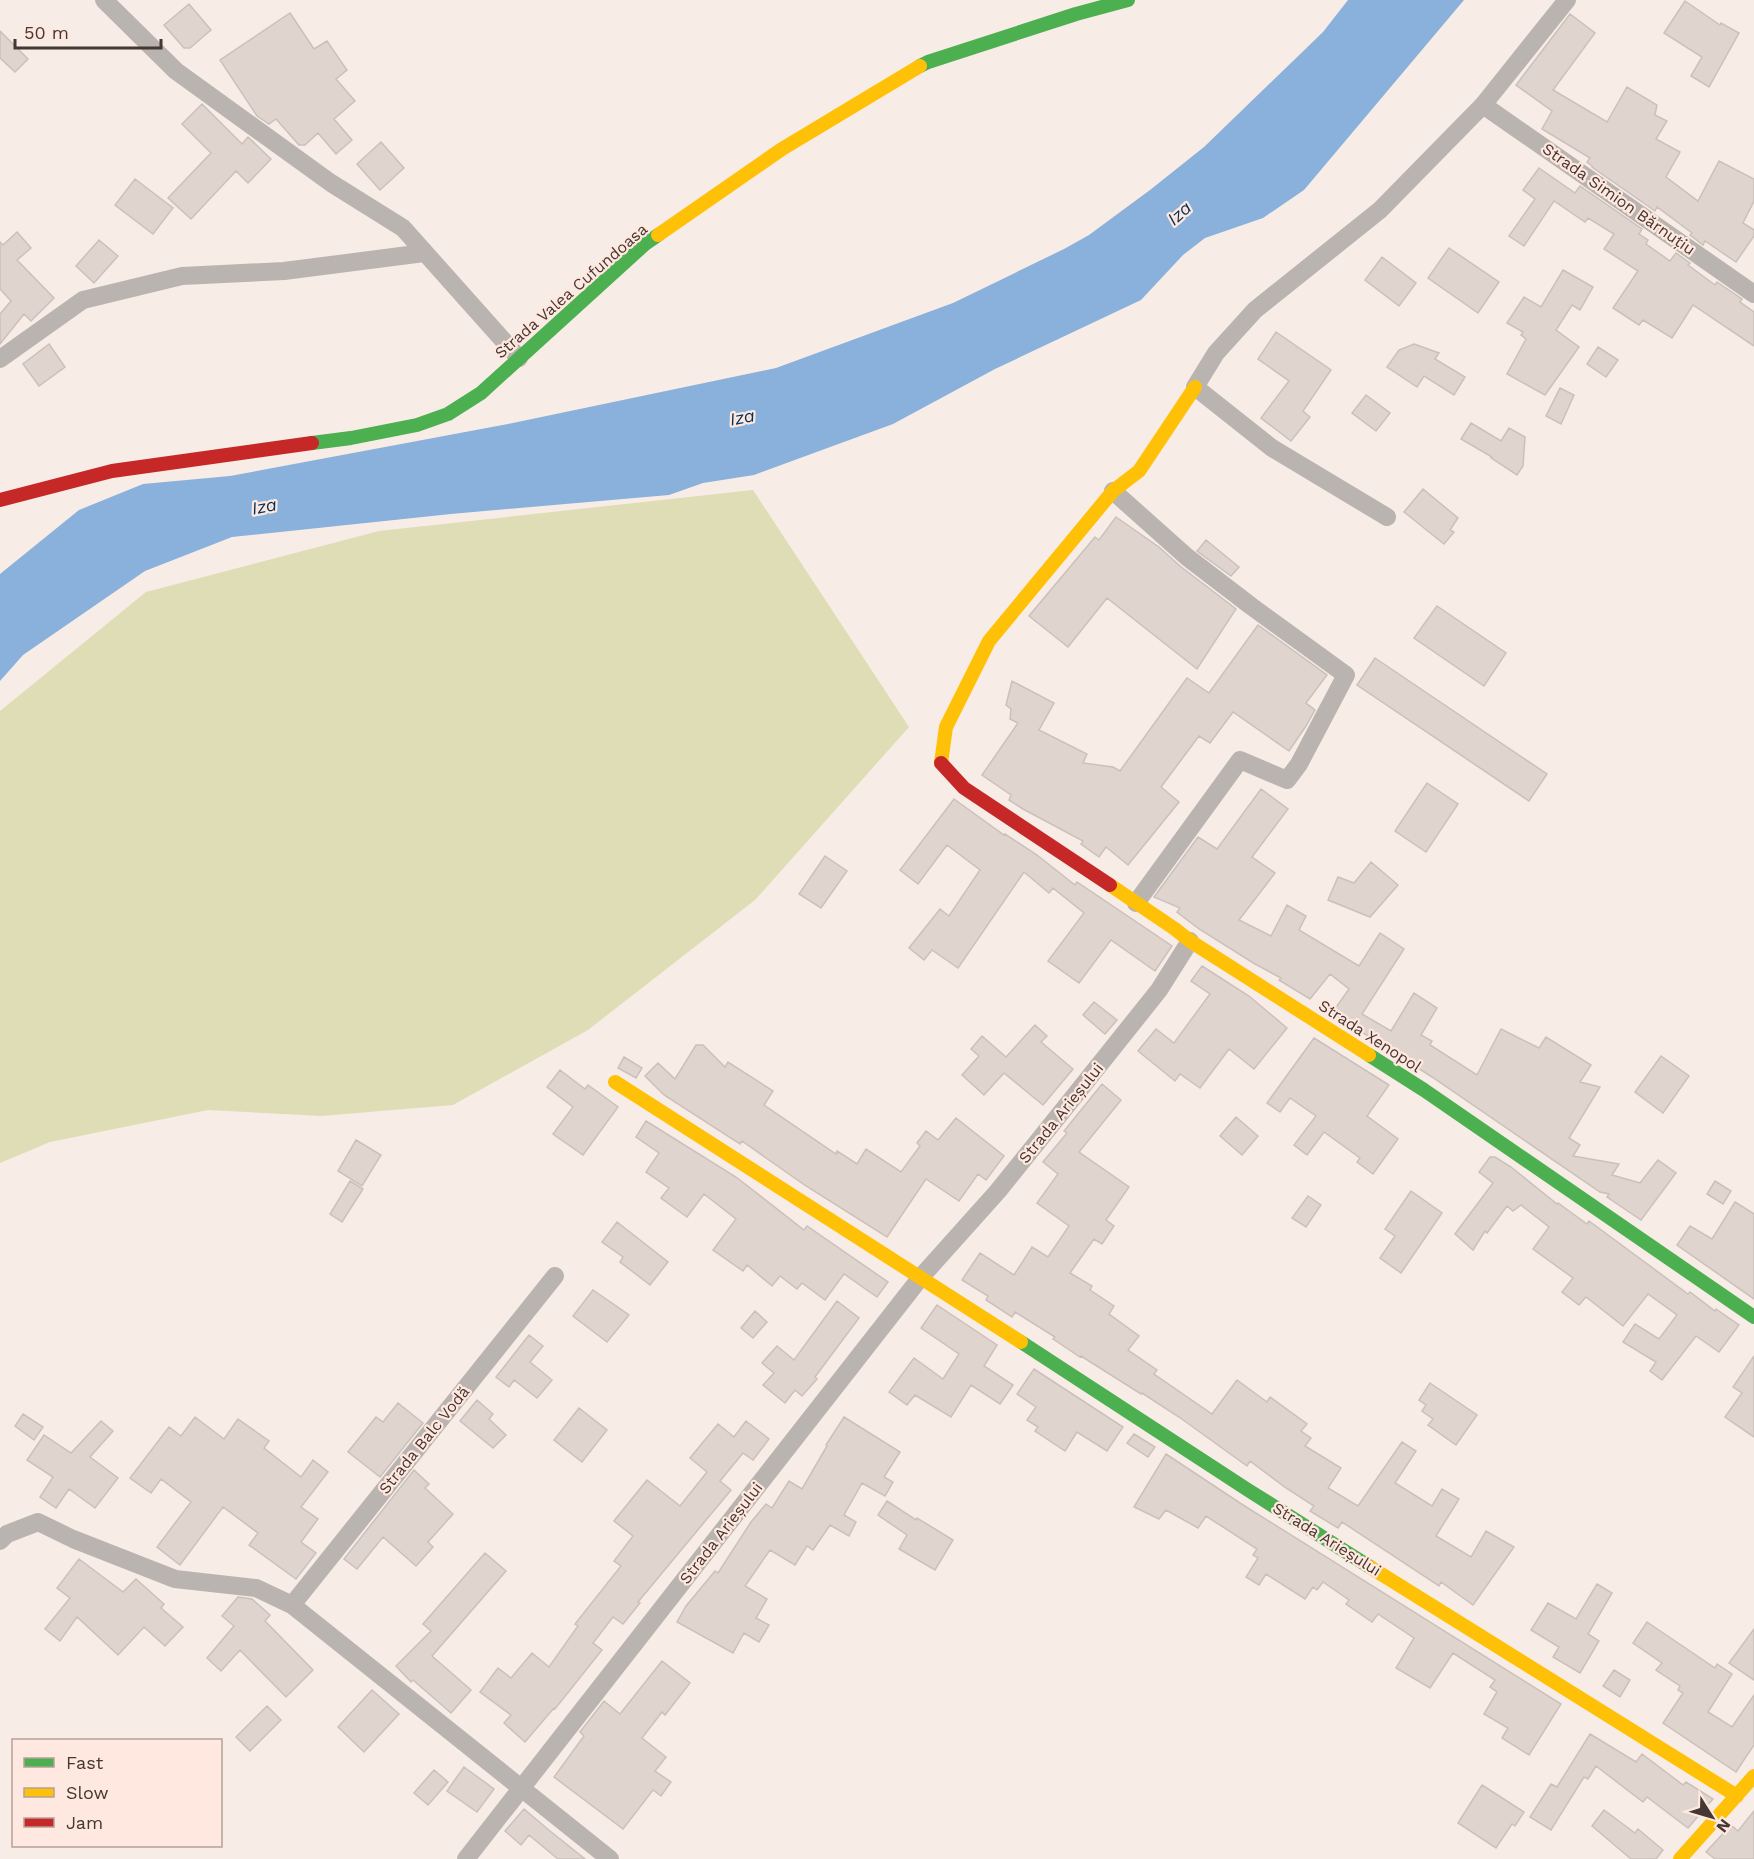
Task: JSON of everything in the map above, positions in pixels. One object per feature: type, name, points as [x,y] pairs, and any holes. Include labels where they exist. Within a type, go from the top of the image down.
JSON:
[{"type":"street","points":[[104,0],[176,71],[331,183],[403,228],[519,358]]},
{"type":"street","name":"Strada Valea Cufundoasa","points":[[0,501],[112,471],[351,438],[417,425],[448,414],[473,398],[645,244],[782,149],[928,62],[1076,14],[1128,0]]},
{"type":"street","points":[[1136,903],[1240,760],[1287,780],[1299,764],[1346,675],[1187,557],[1113,491],[1139,471],[1215,353],[1255,310],[1380,210],[1483,105],[1567,0]]},
{"type":"street","name":"Strada Simion Bărnuțiu","points":[[1483,105],[1754,294]]},
{"type":"street","points":[[0,359],[83,300],[182,276],[284,271],[424,253]]},
{"type":"street","points":[[1195,387],[1272,448],[1387,517]]},
{"type":"street","name":"Strada Xenopol","points":[[1113,491],[989,641],[946,727],[941,764],[964,788],[1190,941],[1424,1090],[1754,1317]]},
{"type":"street","name":"Strada Arieșului","points":[[521,1789],[921,1277],[998,1191],[1159,990],[1190,941]]},
{"type":"street","name":"Strada Arieșului","points":[[615,1082],[1258,1496],[1737,1796]]},
{"type":"street","name":"Strada Balc Vodă","points":[[292,1605],[555,1276]]},
{"type":"street","points":[[0,1541],[7,1534],[38,1522],[73,1539],[175,1579],[256,1588],[292,1605],[610,1859]]},
{"type":"street","points":[[1680,1859],[1754,1776]]},
{"type":"street","points":[[466,1859],[521,1789]]},
{"type":"green space","points":[[753,490],[909,727],[755,900],[588,1030],[453,1105],[321,1116],[208,1110],[50,1142],[0,1163],[0,711],[146,592],[379,531]]},
{"type":"water","name":"Iza","points":[[1348,0],[1464,0],[1304,190],[1263,218],[1205,238],[1183,255],[1141,300],[995,369],[893,424],[754,475],[703,483],[669,495],[451,514],[232,537],[145,571],[23,655],[0,681],[0,574],[79,510],[143,484],[230,476],[508,424],[776,368],[953,303],[1089,235],[1150,190],[1204,147],[1323,32]]},
{"type":"building","points":[[1685,1],[1720,25],[1721,23],[1739,33],[1709,87],[1691,76],[1702,57],[1664,33]]},
{"type":"building","points":[[189,4],[211,30],[190,48],[184,48],[164,25]]},
{"type":"building","points":[[290,13],[314,49],[327,41],[347,70],[336,79],[355,101],[334,119],[352,140],[336,154],[318,133],[305,145],[299,145],[276,119],[269,124],[257,116],[220,60]]},
{"type":"building","points":[[1570,14],[1595,33],[1553,90],[1607,122],[1627,87],[1657,105],[1655,115],[1667,121],[1656,139],[1680,152],[1666,177],[1698,201],[1719,161],[1754,179],[1754,201],[1743,223],[1754,230],[1754,236],[1736,262],[1705,241],[1703,245],[1690,235],[1692,233],[1657,207],[1655,211],[1592,167],[1587,162],[1590,158],[1542,129],[1552,111],[1516,85]]},
{"type":"building","points":[[0,31],[28,59],[15,72],[0,58]]},
{"type":"building","points":[[202,104],[242,144],[248,137],[271,159],[248,183],[236,171],[191,219],[168,198],[211,153],[182,124]]},
{"type":"building","points":[[381,142],[404,168],[380,190],[357,164]]},
{"type":"building","points":[[1539,168],[1575,193],[1580,186],[1642,229],[1639,234],[1648,240],[1646,244],[1670,261],[1676,253],[1715,285],[1717,282],[1742,299],[1740,302],[1754,312],[1754,346],[1693,305],[1672,338],[1643,320],[1639,325],[1613,308],[1638,271],[1604,249],[1614,234],[1588,218],[1585,222],[1554,201],[1524,246],[1509,236],[1535,199],[1523,190]]},
{"type":"building","points":[[135,179],[173,208],[153,234],[115,205]]},
{"type":"building","points":[[17,232],[31,248],[17,260],[54,298],[31,321],[24,314],[0,344],[0,314],[11,301],[0,289],[0,242],[3,245]]},
{"type":"building","points":[[99,240],[118,256],[94,283],[76,266]]},
{"type":"building","points":[[1449,248],[1499,282],[1478,313],[1428,278]]},
{"type":"building","points":[[1382,257],[1416,283],[1399,306],[1365,280]]},
{"type":"building","points":[[1563,270],[1593,287],[1580,310],[1572,305],[1556,330],[1579,347],[1545,395],[1507,374],[1526,339],[1521,335],[1523,332],[1507,323],[1524,297],[1541,307]]},
{"type":"building","points":[[1276,332],[1331,370],[1303,411],[1310,417],[1291,441],[1261,418],[1289,381],[1258,359]]},
{"type":"building","points":[[49,344],[65,367],[39,386],[23,364]]},
{"type":"building","points":[[1414,344],[1439,353],[1435,359],[1465,377],[1454,395],[1424,376],[1417,387],[1387,367],[1399,350]]},
{"type":"building","points":[[1598,347],[1618,360],[1606,377],[1587,364]]},
{"type":"building","points":[[1560,388],[1574,395],[1561,424],[1546,416]]},
{"type":"building","points":[[1366,395],[1390,413],[1376,431],[1352,413]]},
{"type":"building","points":[[1471,423],[1501,441],[1509,428],[1525,437],[1523,466],[1517,475],[1461,439]]},
{"type":"building","points":[[1423,489],[1458,518],[1450,530],[1454,532],[1444,544],[1404,512]]},
{"type":"building","points":[[1116,517],[1159,547],[1236,609],[1197,669],[1107,598],[1068,647],[1029,616],[1095,537],[1099,540]]},
{"type":"building","points":[[1206,540],[1239,567],[1231,576],[1197,551]]},
{"type":"building","points":[[1437,606],[1506,653],[1484,686],[1414,638]]},
{"type":"building","points":[[1258,625],[1327,675],[1306,703],[1315,710],[1289,751],[1233,712],[1210,743],[1199,736],[1161,787],[1179,802],[1128,865],[1106,847],[1099,857],[1081,844],[1083,841],[1009,800],[1011,795],[982,775],[1018,723],[1010,719],[1011,709],[1006,705],[1012,681],[1054,703],[1039,730],[1087,754],[1083,763],[1113,767],[1120,771],[1187,678],[1209,693]]},
{"type":"building","points":[[1375,658],[1547,774],[1529,801],[1357,685]]},
{"type":"building","points":[[1427,783],[1458,804],[1426,852],[1395,831]]},
{"type":"building","points":[[1261,789],[1288,809],[1252,857],[1275,873],[1239,920],[1271,936],[1287,905],[1306,916],[1299,930],[1359,966],[1380,933],[1404,949],[1362,1014],[1391,1031],[1414,993],[1437,1008],[1421,1035],[1432,1041],[1430,1045],[1477,1075],[1501,1029],[1539,1048],[1546,1037],[1591,1065],[1580,1082],[1600,1087],[1569,1138],[1580,1145],[1573,1156],[1619,1164],[1612,1175],[1640,1183],[1658,1160],[1676,1173],[1641,1220],[1607,1197],[1609,1194],[1600,1192],[1432,1077],[1332,1013],[1349,989],[1330,974],[1310,999],[1279,980],[1281,978],[1199,929],[1177,912],[1180,908],[1154,897],[1198,837],[1217,849]]},
{"type":"building","points":[[954,799],[1004,835],[1037,855],[1075,885],[1077,882],[1172,946],[1155,971],[1111,940],[1079,983],[1048,961],[1084,913],[1053,888],[1049,893],[1024,872],[958,968],[932,950],[924,960],[909,948],[940,909],[949,916],[980,870],[947,845],[918,884],[900,870]]},
{"type":"building","points":[[825,856],[847,871],[821,908],[799,894]]},
{"type":"building","points":[[1371,862],[1398,885],[1370,917],[1328,900],[1338,877],[1354,883]]},
{"type":"building","points":[[1202,966],[1249,996],[1287,1028],[1254,1069],[1229,1049],[1200,1088],[1180,1074],[1175,1081],[1138,1051],[1156,1029],[1174,1043],[1210,994],[1191,981]]},
{"type":"building","points":[[1094,1002],[1117,1020],[1105,1034],[1083,1015]]},
{"type":"building","points":[[1035,1025],[1047,1036],[1041,1042],[1073,1069],[1043,1105],[1004,1073],[984,1095],[962,1075],[979,1056],[971,1049],[982,1036],[1006,1057]]},
{"type":"building","points":[[1314,1038],[1389,1085],[1367,1116],[1398,1139],[1373,1174],[1357,1162],[1360,1158],[1324,1132],[1307,1155],[1294,1145],[1316,1116],[1290,1098],[1280,1112],[1267,1103]]},
{"type":"building","points":[[696,1045],[703,1045],[725,1067],[728,1062],[773,1091],[764,1105],[836,1154],[837,1151],[857,1164],[866,1149],[901,1172],[920,1146],[917,1143],[926,1131],[938,1140],[956,1118],[1004,1156],[986,1180],[978,1174],[959,1201],[926,1179],[887,1237],[806,1186],[742,1141],[740,1144],[664,1095],[645,1076],[658,1063],[675,1079]]},
{"type":"building","points":[[1661,1056],[1689,1076],[1663,1113],[1635,1092]]},
{"type":"building","points":[[624,1057],[642,1068],[636,1078],[618,1068]]},
{"type":"building","points":[[560,1070],[585,1089],[588,1085],[618,1107],[583,1155],[553,1134],[573,1107],[547,1087]]},
{"type":"building","points":[[1102,1084],[1121,1100],[1079,1152],[1129,1187],[1106,1220],[1114,1226],[1102,1244],[1094,1239],[1070,1273],[1092,1286],[1090,1290],[1114,1306],[1109,1314],[1139,1336],[1128,1350],[1157,1370],[1154,1374],[1212,1414],[1237,1380],[1267,1402],[1270,1397],[1307,1424],[1301,1431],[1311,1438],[1305,1446],[1341,1468],[1328,1488],[1358,1506],[1402,1442],[1416,1451],[1395,1483],[1432,1506],[1442,1489],[1459,1499],[1436,1536],[1471,1557],[1486,1531],[1514,1547],[1473,1605],[1441,1582],[1439,1586],[1342,1522],[1338,1528],[1310,1511],[1314,1506],[1250,1461],[1247,1466],[1179,1417],[1080,1357],[1053,1339],[1055,1337],[1015,1312],[1012,1317],[986,1300],[988,1296],[962,1280],[980,1253],[1014,1275],[1032,1247],[1048,1257],[1069,1226],[1037,1203],[1058,1174],[1043,1162],[1067,1133],[1064,1131]]},
{"type":"building","points":[[1236,1117],[1258,1136],[1242,1155],[1220,1136]]},
{"type":"building","points":[[646,1121],[736,1177],[804,1230],[807,1226],[888,1282],[877,1297],[844,1274],[825,1300],[802,1283],[797,1289],[780,1276],[772,1286],[747,1265],[743,1271],[713,1250],[736,1219],[704,1194],[687,1217],[661,1198],[669,1188],[646,1172],[659,1153],[636,1137]]},
{"type":"building","points":[[356,1140],[381,1155],[362,1186],[338,1171]]},
{"type":"building","points":[[1490,1157],[1495,1157],[1511,1167],[1557,1204],[1587,1224],[1589,1221],[1688,1294],[1690,1292],[1739,1325],[1719,1352],[1696,1336],[1662,1380],[1650,1371],[1656,1362],[1623,1342],[1635,1324],[1659,1339],[1677,1315],[1648,1294],[1623,1326],[1586,1297],[1579,1305],[1562,1292],[1573,1278],[1533,1249],[1549,1227],[1521,1205],[1513,1211],[1507,1206],[1487,1233],[1485,1231],[1473,1250],[1455,1234],[1493,1183],[1479,1172]]},
{"type":"building","points":[[350,1181],[363,1189],[342,1222],[330,1214]]},
{"type":"building","points":[[1715,1181],[1731,1191],[1723,1204],[1707,1194]]},
{"type":"building","points":[[1411,1191],[1442,1213],[1401,1273],[1380,1258],[1395,1236],[1385,1229]]},
{"type":"building","points":[[1308,1196],[1321,1205],[1306,1227],[1292,1218]]},
{"type":"building","points":[[1735,1202],[1754,1214],[1754,1299],[1677,1245],[1690,1226],[1712,1239]]},
{"type":"building","points":[[617,1222],[668,1262],[650,1285],[620,1262],[623,1257],[602,1242]]},
{"type":"building","points":[[593,1290],[629,1315],[607,1342],[573,1316]]},
{"type":"building","points":[[837,1301],[859,1318],[815,1377],[817,1379],[802,1396],[795,1390],[785,1403],[763,1385],[774,1373],[762,1363],[777,1346],[794,1360]]},
{"type":"building","points":[[937,1305],[997,1345],[984,1366],[1013,1385],[1000,1404],[971,1385],[951,1417],[915,1395],[907,1405],[889,1392],[914,1358],[943,1379],[959,1354],[921,1328]]},
{"type":"building","points":[[755,1311],[767,1322],[753,1338],[741,1328]]},
{"type":"building","points":[[529,1335],[543,1346],[530,1362],[552,1380],[537,1398],[514,1380],[509,1387],[496,1377]]},
{"type":"building","points":[[1754,1356],[1754,1437],[1725,1417],[1742,1393],[1733,1387]]},
{"type":"building","points":[[1034,1369],[1123,1427],[1107,1451],[1077,1432],[1065,1451],[1035,1431],[1038,1427],[1027,1420],[1036,1407],[1017,1394]]},
{"type":"building","points":[[1430,1383],[1477,1415],[1456,1445],[1428,1425],[1433,1419],[1422,1411],[1426,1405],[1419,1400]]},
{"type":"building","points":[[477,1400],[493,1414],[489,1419],[506,1435],[493,1448],[460,1421]]},
{"type":"building","points":[[398,1403],[423,1423],[380,1477],[348,1452],[376,1417],[383,1422]]},
{"type":"building","points":[[579,1408],[607,1430],[582,1462],[554,1440]]},
{"type":"building","points":[[23,1414],[43,1427],[34,1440],[15,1426]]},
{"type":"building","points":[[195,1417],[224,1439],[238,1419],[269,1441],[264,1448],[301,1477],[313,1460],[328,1472],[301,1507],[318,1519],[301,1542],[316,1553],[296,1579],[249,1545],[258,1533],[223,1507],[180,1565],[157,1547],[191,1502],[161,1479],[151,1493],[130,1478],[169,1427],[181,1436]]},
{"type":"building","points":[[844,1417],[900,1452],[884,1477],[893,1482],[885,1496],[862,1483],[844,1515],[856,1522],[849,1536],[830,1525],[813,1550],[807,1546],[795,1565],[770,1550],[745,1586],[767,1599],[756,1618],[769,1625],[759,1642],[744,1633],[733,1653],[677,1622],[686,1606],[715,1571],[718,1573],[751,1522],[766,1504],[772,1508],[789,1481],[802,1489]]},
{"type":"building","points":[[101,1421],[113,1431],[90,1457],[118,1478],[95,1508],[69,1489],[56,1508],[40,1497],[53,1477],[27,1460],[44,1435],[71,1453]]},
{"type":"building","points":[[746,1421],[769,1439],[753,1460],[743,1453],[720,1481],[731,1490],[638,1602],[640,1603],[623,1624],[613,1617],[593,1643],[602,1650],[555,1709],[525,1742],[504,1723],[511,1715],[480,1692],[498,1668],[511,1678],[532,1653],[549,1667],[578,1626],[575,1624],[621,1566],[614,1561],[633,1536],[614,1521],[647,1480],[680,1506],[707,1472],[690,1458],[718,1424],[734,1437]]},
{"type":"building","points":[[1134,1434],[1155,1447],[1148,1457],[1127,1443]]},
{"type":"building","points":[[1166,1454],[1240,1503],[1561,1704],[1529,1755],[1502,1738],[1508,1728],[1484,1714],[1497,1692],[1490,1687],[1495,1680],[1453,1653],[1430,1688],[1396,1668],[1414,1638],[1378,1614],[1372,1622],[1346,1604],[1349,1600],[1323,1582],[1317,1590],[1313,1587],[1305,1599],[1266,1574],[1259,1585],[1246,1577],[1258,1558],[1253,1555],[1257,1549],[1206,1516],[1198,1528],[1166,1510],[1159,1519],[1134,1507]]},
{"type":"building","points":[[414,1470],[429,1484],[425,1488],[453,1514],[428,1542],[433,1547],[416,1566],[383,1537],[357,1569],[344,1559]]},
{"type":"building","points":[[887,1501],[953,1540],[935,1570],[899,1549],[907,1535],[878,1515]]},
{"type":"building","points":[[485,1553],[506,1571],[432,1656],[471,1690],[451,1713],[413,1680],[411,1682],[396,1666],[431,1631],[423,1624]]},
{"type":"building","points":[[79,1559],[123,1592],[136,1579],[164,1604],[161,1608],[183,1627],[165,1646],[144,1627],[118,1655],[77,1617],[60,1641],[45,1629],[70,1598],[57,1588]]},
{"type":"building","points":[[1597,1584],[1612,1593],[1588,1634],[1599,1641],[1580,1673],[1553,1657],[1559,1647],[1531,1630],[1548,1603],[1576,1619]]},
{"type":"building","points":[[238,1597],[252,1599],[270,1615],[265,1621],[313,1670],[286,1697],[240,1650],[221,1671],[207,1658],[234,1626],[222,1616]]},
{"type":"building","points":[[1647,1622],[1715,1668],[1717,1664],[1732,1674],[1708,1712],[1732,1727],[1754,1695],[1754,1745],[1736,1772],[1663,1723],[1683,1693],[1678,1690],[1680,1686],[1656,1670],[1662,1663],[1633,1643]]},
{"type":"building","points":[[1754,1629],[1754,1680],[1729,1663]]},
{"type":"building","points":[[662,1661],[690,1683],[665,1715],[662,1712],[642,1738],[666,1757],[655,1771],[671,1782],[661,1796],[653,1790],[623,1829],[554,1777],[584,1736],[580,1732],[604,1701],[620,1714]]},
{"type":"building","points":[[1614,1670],[1630,1680],[1620,1697],[1603,1686]]},
{"type":"building","points":[[372,1690],[399,1714],[364,1752],[338,1727]]},
{"type":"building","points":[[267,1706],[281,1720],[250,1751],[236,1737]]},
{"type":"building","points":[[1590,1734],[1636,1762],[1642,1754],[1683,1785],[1686,1782],[1713,1799],[1688,1828],[1647,1797],[1643,1802],[1596,1766],[1588,1779],[1584,1777],[1551,1830],[1530,1817],[1551,1784],[1557,1787]]},
{"type":"building","points":[[464,1767],[494,1789],[477,1812],[447,1791]]},
{"type":"building","points":[[434,1770],[448,1782],[428,1805],[414,1793]]},
{"type":"building","points":[[1482,1785],[1524,1812],[1515,1826],[1512,1824],[1496,1848],[1458,1823]]},
{"type":"building","points":[[524,1809],[585,1859],[558,1859],[529,1835],[521,1845],[505,1831]]},
{"type":"building","points":[[1604,1810],[1635,1833],[1638,1829],[1663,1850],[1656,1859],[1631,1859],[1592,1826]]},
{"type":"building","points":[[1754,1811],[1754,1859],[1715,1859],[1706,1852],[1731,1825],[1738,1831]]},
{"type":"traffic: fast","points":[[920,66],[1076,14],[1128,0]]},
{"type":"traffic: fast","points":[[312,443],[417,425],[448,414],[481,393],[645,244],[658,235]]},
{"type":"traffic: fast","points":[[1369,1055],[1424,1090],[1754,1317]]},
{"type":"traffic: fast","points":[[1021,1342],[1370,1567]]},
{"type":"traffic: slow","points":[[658,235],[782,149],[920,66]]},
{"type":"traffic: slow","points":[[941,763],[946,727],[989,641],[1113,491],[1139,471],[1195,387]]},
{"type":"traffic: slow","points":[[1110,885],[1190,941],[1369,1055]]},
{"type":"traffic: slow","points":[[615,1082],[1021,1342]]},
{"type":"traffic: slow","points":[[1370,1567],[1737,1796]]},
{"type":"traffic: slow","points":[[1680,1859],[1754,1776]]},
{"type":"traffic: jam","points":[[0,500],[112,471],[312,443]]},
{"type":"traffic: jam","points":[[941,763],[964,788],[1110,885]]}]
